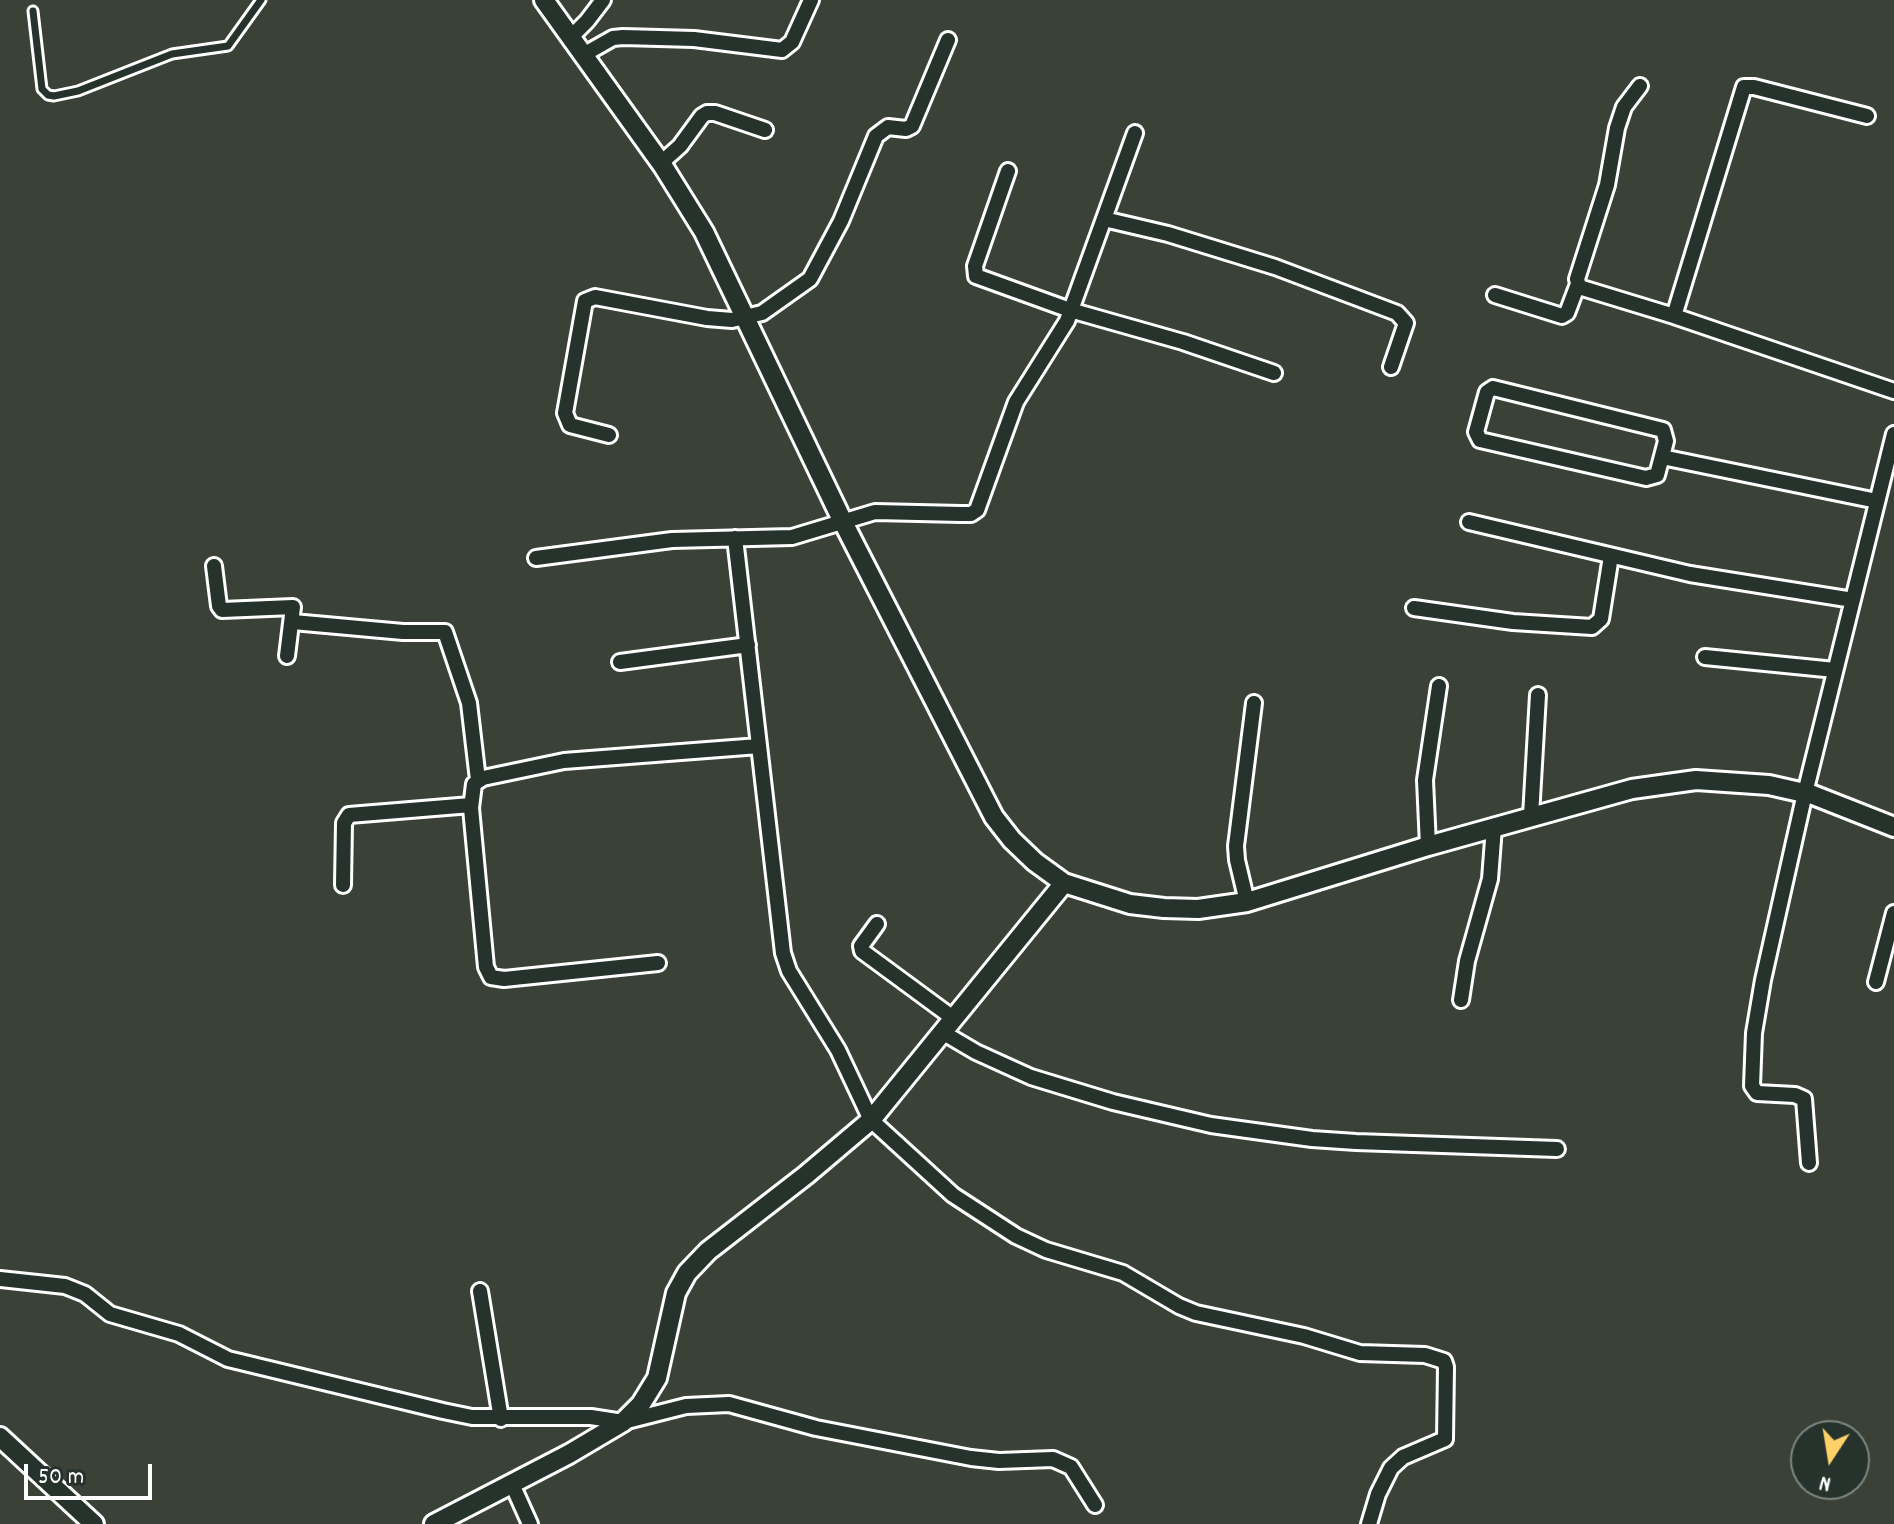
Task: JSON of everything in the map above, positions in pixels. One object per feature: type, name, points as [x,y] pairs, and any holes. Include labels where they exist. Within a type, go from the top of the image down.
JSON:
[{"type":"street","points":[[544,0],[579,29],[671,154],[704,232],[754,316],[994,817],[1035,862],[1064,883],[1130,904],[1198,909],[1244,889],[1427,835],[1494,827],[1530,805],[1696,780],[1769,785],[1809,779],[1893,822]]},
{"type":"street","points":[[579,29],[603,0]]},
{"type":"street","points":[[593,49],[613,38],[649,37],[782,50],[792,42],[811,0]]},
{"type":"street","points":[[609,435],[570,425],[565,413],[585,301],[595,297],[707,318],[754,316],[810,279],[816,272],[876,136],[888,127],[906,129],[912,126],[948,40]]},
{"type":"street","points":[[1495,295],[1562,316],[1567,313],[1607,185],[1617,128],[1624,107],[1640,86]]},
{"type":"street","points":[[1674,316],[1744,87],[1867,116]]},
{"type":"street","points":[[671,154],[702,116],[711,112],[765,130]]},
{"type":"street","points":[[536,558],[672,540],[792,537],[875,512],[971,514],[977,510],[1016,402],[1049,352],[1070,310],[1135,133]]},
{"type":"street","points":[[1008,171],[974,273],[981,279],[1274,373]]},
{"type":"street","points":[[1104,219],[1168,234],[1275,267],[1397,313],[1406,323],[1391,367]]},
{"type":"street","points":[[1578,284],[1585,290],[1674,316],[1894,391]]},
{"type":"street","points":[[1493,388],[1656,427],[1666,435],[1662,457],[1657,475],[1646,478],[1480,440],[1476,432],[1487,392],[1493,388]]},
{"type":"street","points":[[1809,1163],[1804,1099],[1795,1095],[1757,1093],[1752,1086],[1754,1033],[1763,980],[1809,779],[1894,434]]},
{"type":"street","points":[[1662,457],[1877,501]]},
{"type":"street","points":[[1469,522],[1690,574],[1853,600]]},
{"type":"street","points":[[735,538],[784,960],[838,1050],[871,1120],[953,1195],[1016,1236],[1046,1250],[1123,1273],[1179,1306],[1196,1313],[1304,1336],[1360,1353],[1425,1355],[1444,1361],[1447,1437],[1437,1445],[1403,1457],[1391,1468],[1378,1494],[1369,1524]]},
{"type":"street","points":[[1414,608],[1513,622],[1592,627],[1601,619],[1611,556]]},
{"type":"street","points":[[214,566],[222,610],[290,606],[294,609],[287,656]]},
{"type":"street","points":[[293,622],[403,632],[445,632],[469,703],[478,780]]},
{"type":"street","points":[[620,662],[748,645]]},
{"type":"street","points":[[1705,657],[1835,670]]},
{"type":"street","points":[[1427,835],[1427,757],[1439,686]]},
{"type":"street","points":[[1530,805],[1538,695]]},
{"type":"street","points":[[1244,889],[1236,846],[1254,703]]},
{"type":"street","points":[[658,963],[504,979],[491,977],[486,967],[472,788],[478,780],[564,761],[759,746]]},
{"type":"street","points":[[343,885],[344,823],[349,815],[471,805]]},
{"type":"street","points":[[1461,1000],[1467,961],[1490,879],[1494,827]]},
{"type":"street","points":[[623,1422],[641,1404],[657,1378],[676,1293],[687,1273],[708,1251],[773,1202],[871,1120],[1064,883]]},
{"type":"street","points":[[1876,982],[1894,913]]},
{"type":"street","points":[[877,924],[861,946],[862,951],[976,1052],[1043,1081],[1113,1102],[1211,1125],[1312,1139],[1557,1149]]},
{"type":"street","points":[[0,1279],[74,1289],[110,1314],[179,1334],[228,1359],[443,1411],[501,1419],[591,1417],[623,1422]]},
{"type":"street","points":[[480,1291],[501,1419]]},
{"type":"street","points":[[434,1524],[623,1422],[686,1406],[729,1404],[816,1428],[971,1458],[999,1461],[1053,1459],[1071,1467],[1095,1505]]},
{"type":"street","points":[[0,1437],[94,1524]]},
{"type":"street","points":[[512,1484],[530,1524]]},
{"type":"lane","points":[[33,11],[42,89],[48,95],[78,91],[172,54],[219,48],[233,41],[261,0]]}]
